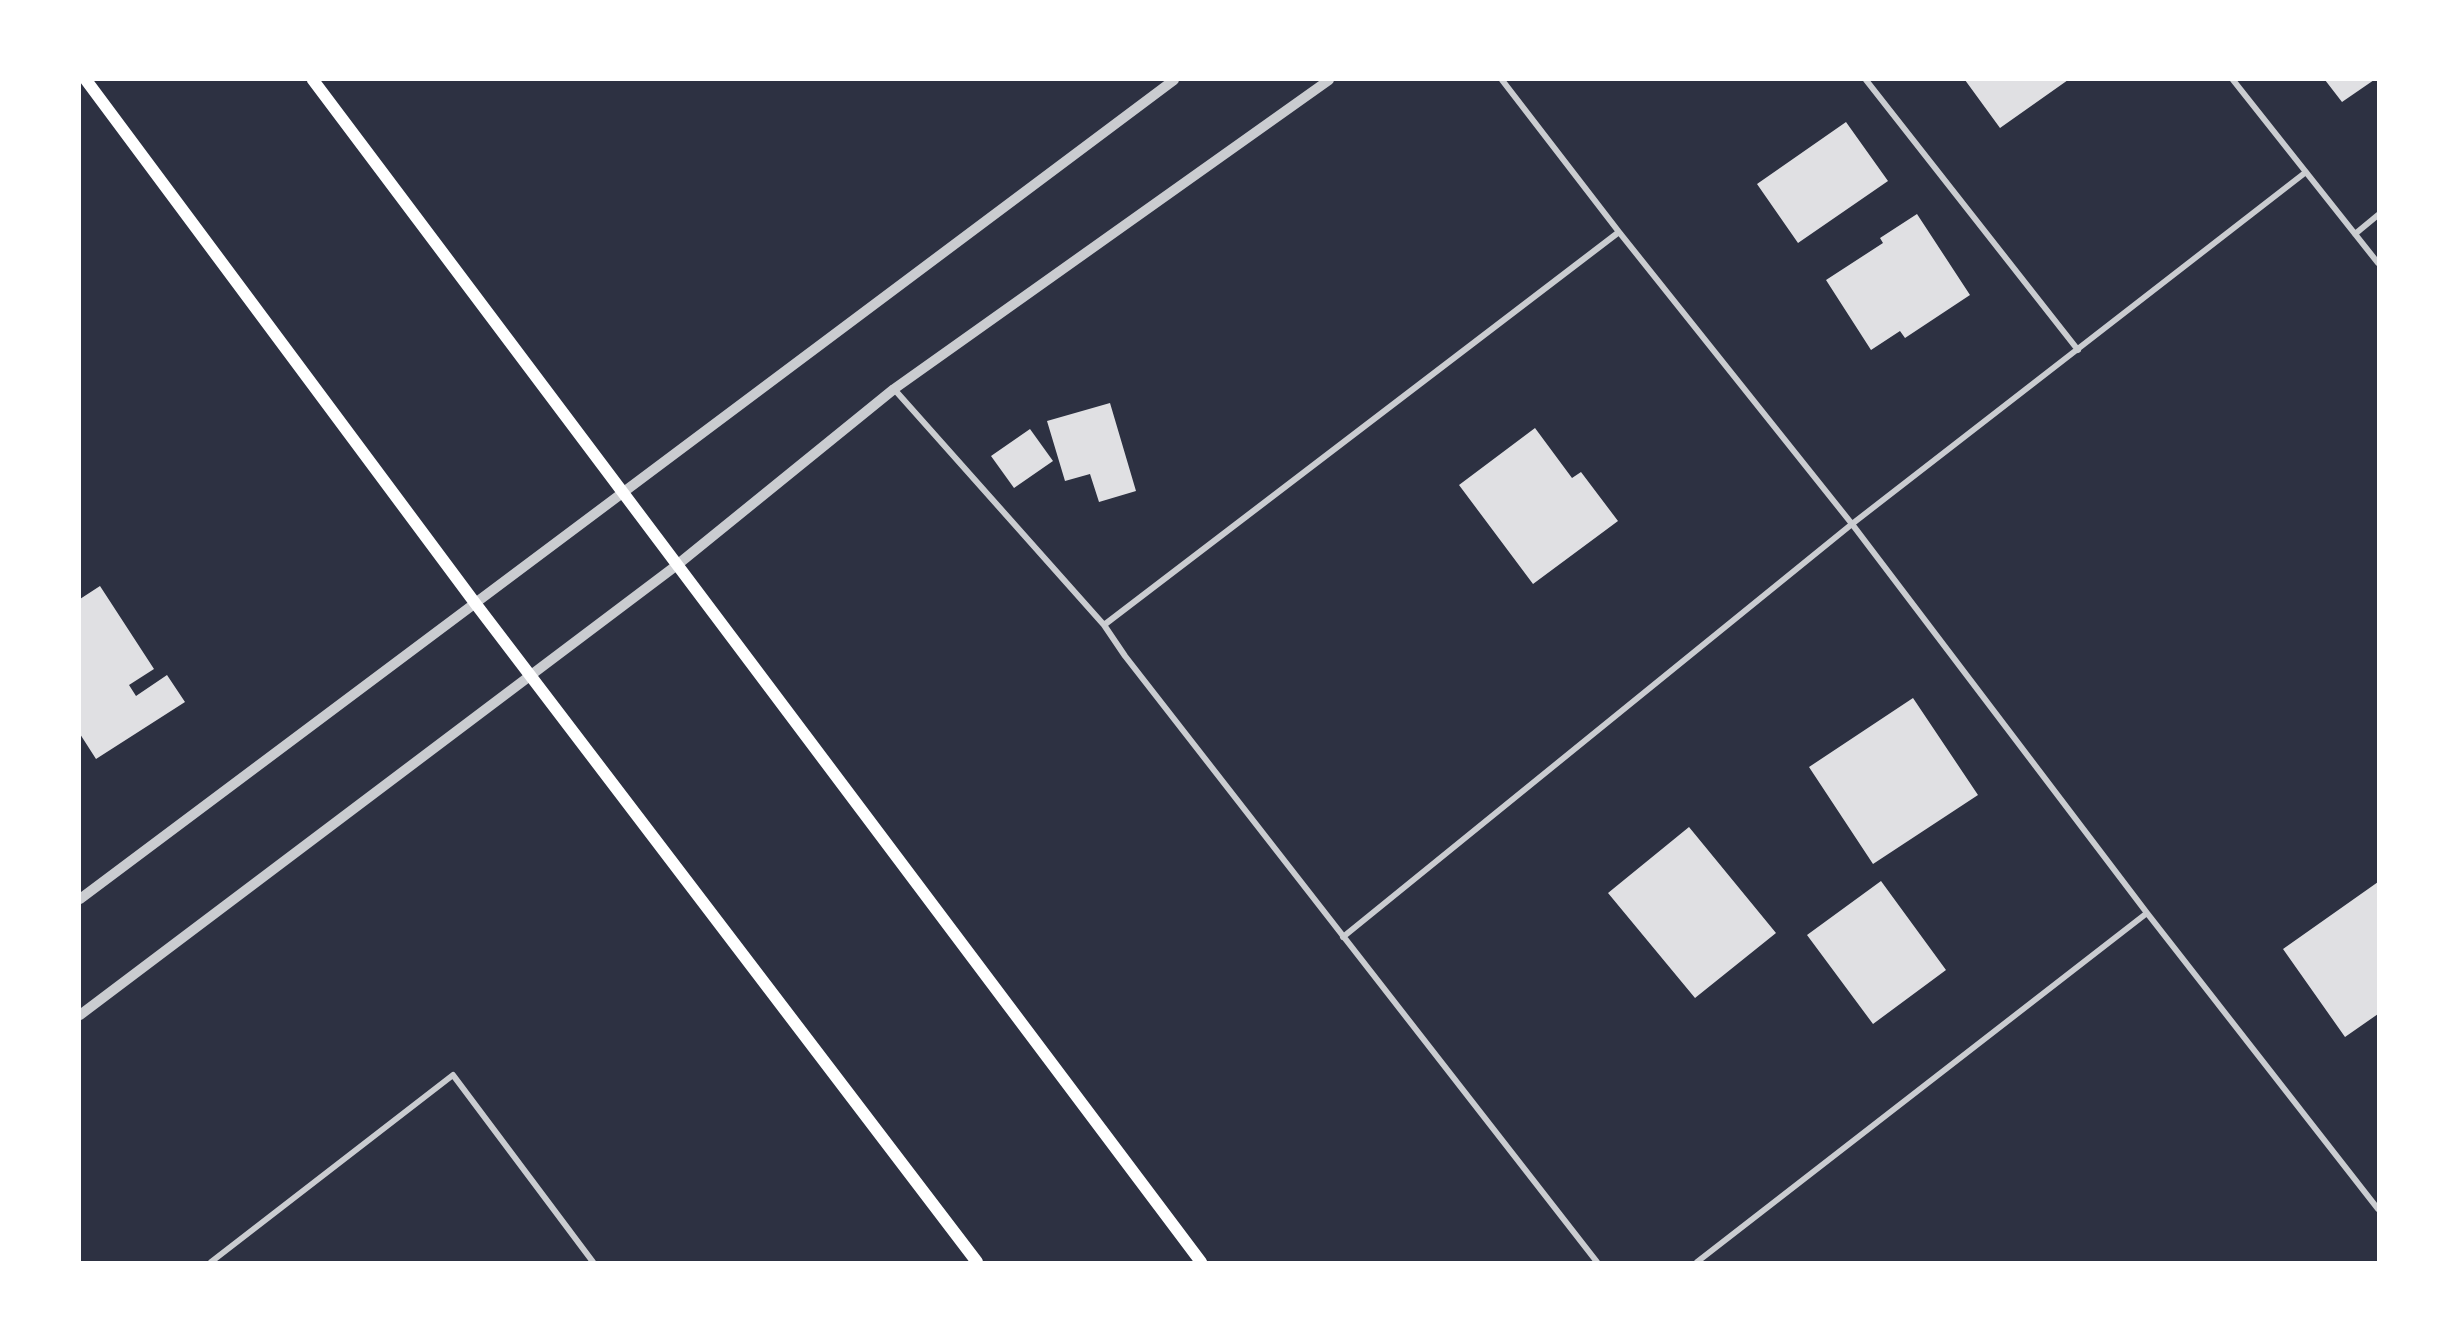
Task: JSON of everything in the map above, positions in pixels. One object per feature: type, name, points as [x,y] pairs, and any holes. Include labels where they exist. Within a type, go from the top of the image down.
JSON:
[{"type":"main road","points":[[86,80],[475,603],[977,1263]]},
{"type":"main road","points":[[313,80],[1201,1263]]},
{"type":"street","points":[[80,899],[1174,80]]},
{"type":"street","points":[[80,1015],[677,565],[894,389],[1329,80]]},
{"type":"street","points":[[1502,80],[1619,232],[1852,524],[2147,913],[2379,1209]]},
{"type":"street","points":[[1866,80],[2078,350]]},
{"type":"street","points":[[2233,80],[2379,263]]},
{"type":"street","points":[[1343,937],[1852,524],[2306,172]]},
{"type":"street","points":[[2355,234],[2379,215]]},
{"type":"street","points":[[1104,625],[1619,232]]},
{"type":"street","points":[[894,389],[1104,625],[1125,656],[1597,1263]]},
{"type":"street","points":[[1697,1263],[2147,913]]},
{"type":"street","points":[[211,1263],[453,1075],[593,1263]]},
{"type":"building","points":[[1965,80],[2068,80],[2000,128]]},
{"type":"building","points":[[2325,80],[2374,80],[2342,102]]},
{"type":"building","points":[[1846,122],[1888,181],[1798,243],[1757,184]]},
{"type":"building","points":[[1917,214],[1970,295],[1905,338],[1900,331],[1871,350],[1826,280],[1883,243],[1880,238]]},
{"type":"building","points":[[1110,403],[1136,491],[1099,502],[1090,474],[1065,481],[1047,421]]},
{"type":"building","points":[[1535,428],[1572,478],[1581,472],[1618,521],[1533,584],[1459,485]]},
{"type":"building","points":[[1030,429],[1053,461],[1014,488],[991,456]]},
{"type":"building","points":[[100,586],[154,669],[129,685],[136,696],[167,675],[185,702],[96,759],[80,734],[80,599]]},
{"type":"building","points":[[1913,698],[1978,795],[1873,864],[1809,767]]},
{"type":"building","points":[[1689,827],[1776,933],[1695,998],[1608,893]]},
{"type":"building","points":[[1881,881],[1946,970],[1873,1024],[1807,935]]},
{"type":"building","points":[[2378,882],[2378,1014],[2345,1037],[2283,949]]}]
